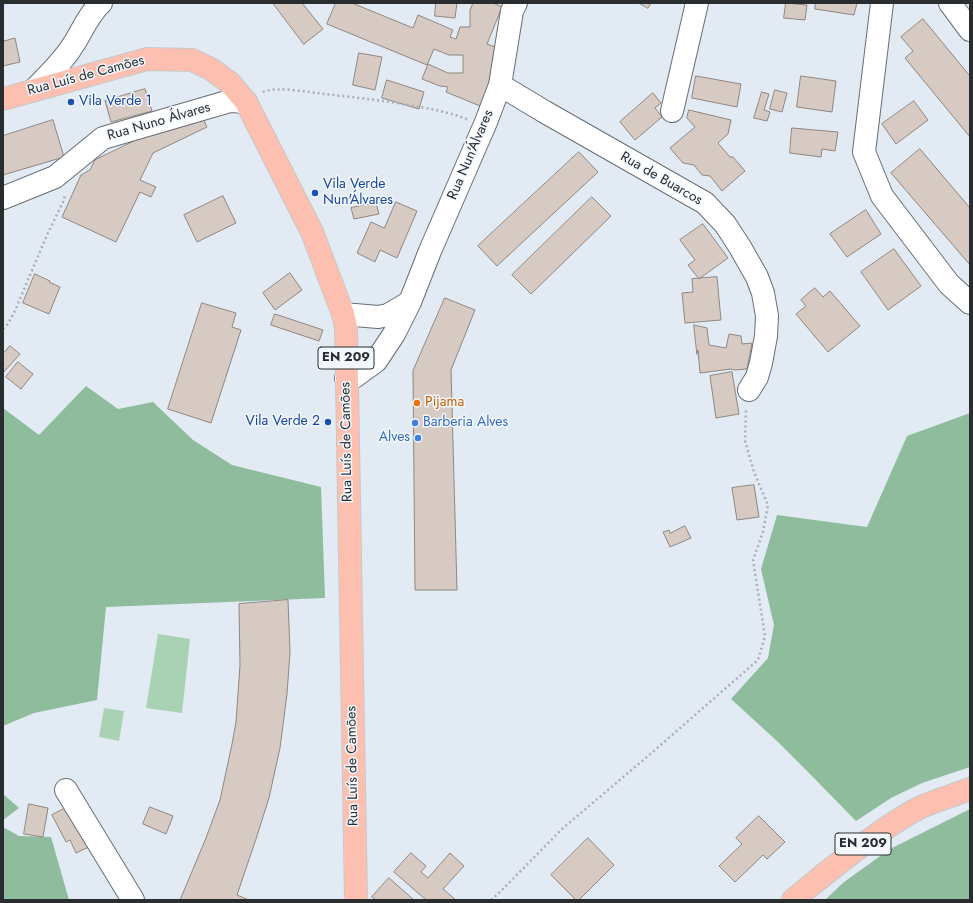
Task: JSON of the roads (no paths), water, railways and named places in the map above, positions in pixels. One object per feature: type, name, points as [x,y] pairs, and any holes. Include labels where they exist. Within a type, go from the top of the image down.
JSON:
[{"type":"main road","name":"Rua Luís de Camões","points":[[3,99],[147,59],[192,60],[211,69],[230,84],[246,102],[312,232],[344,314],[346,327],[356,900]]},
{"type":"main road","name":"EN 209","points":[[793,900],[824,874],[897,820],[920,807],[970,789]]},
{"type":"street","points":[[34,90],[63,60],[84,25],[101,3]]},
{"type":"street","name":"Rua Nun'Álvares","points":[[346,378],[354,377],[376,362],[394,334],[410,302],[500,85],[512,11],[516,3]]},
{"type":"street","points":[[672,111],[697,3]]},
{"type":"street","points":[[950,3],[970,30]]},
{"type":"street","points":[[883,6],[864,152],[882,196],[949,284],[970,303]]},
{"type":"street","name":"Rua de Buarcos","points":[[500,85],[705,203],[725,224],[757,277],[763,293],[767,316],[766,336],[761,363],[756,378],[749,390]]},
{"type":"street","name":"Rua Nuno Álvares","points":[[3,198],[56,178],[103,138],[230,101],[246,102]]},
{"type":"street","points":[[344,314],[378,317],[388,315],[410,302]]},
{"type":"street","points":[[66,790],[133,900]]},
{"type":"place","name":"Vila Verde 1","points":[[71,102]]},
{"type":"place","name":"Vila Verde Nun'Álvares","points":[[315,193]]},
{"type":"place","name":"Pijama","points":[[417,403]]},
{"type":"place","name":"Vila Verde 2","points":[[328,422]]},
{"type":"place","name":"Barberia Alves","points":[[415,423]]},
{"type":"place","name":"Alves","points":[[418,438]]}]
